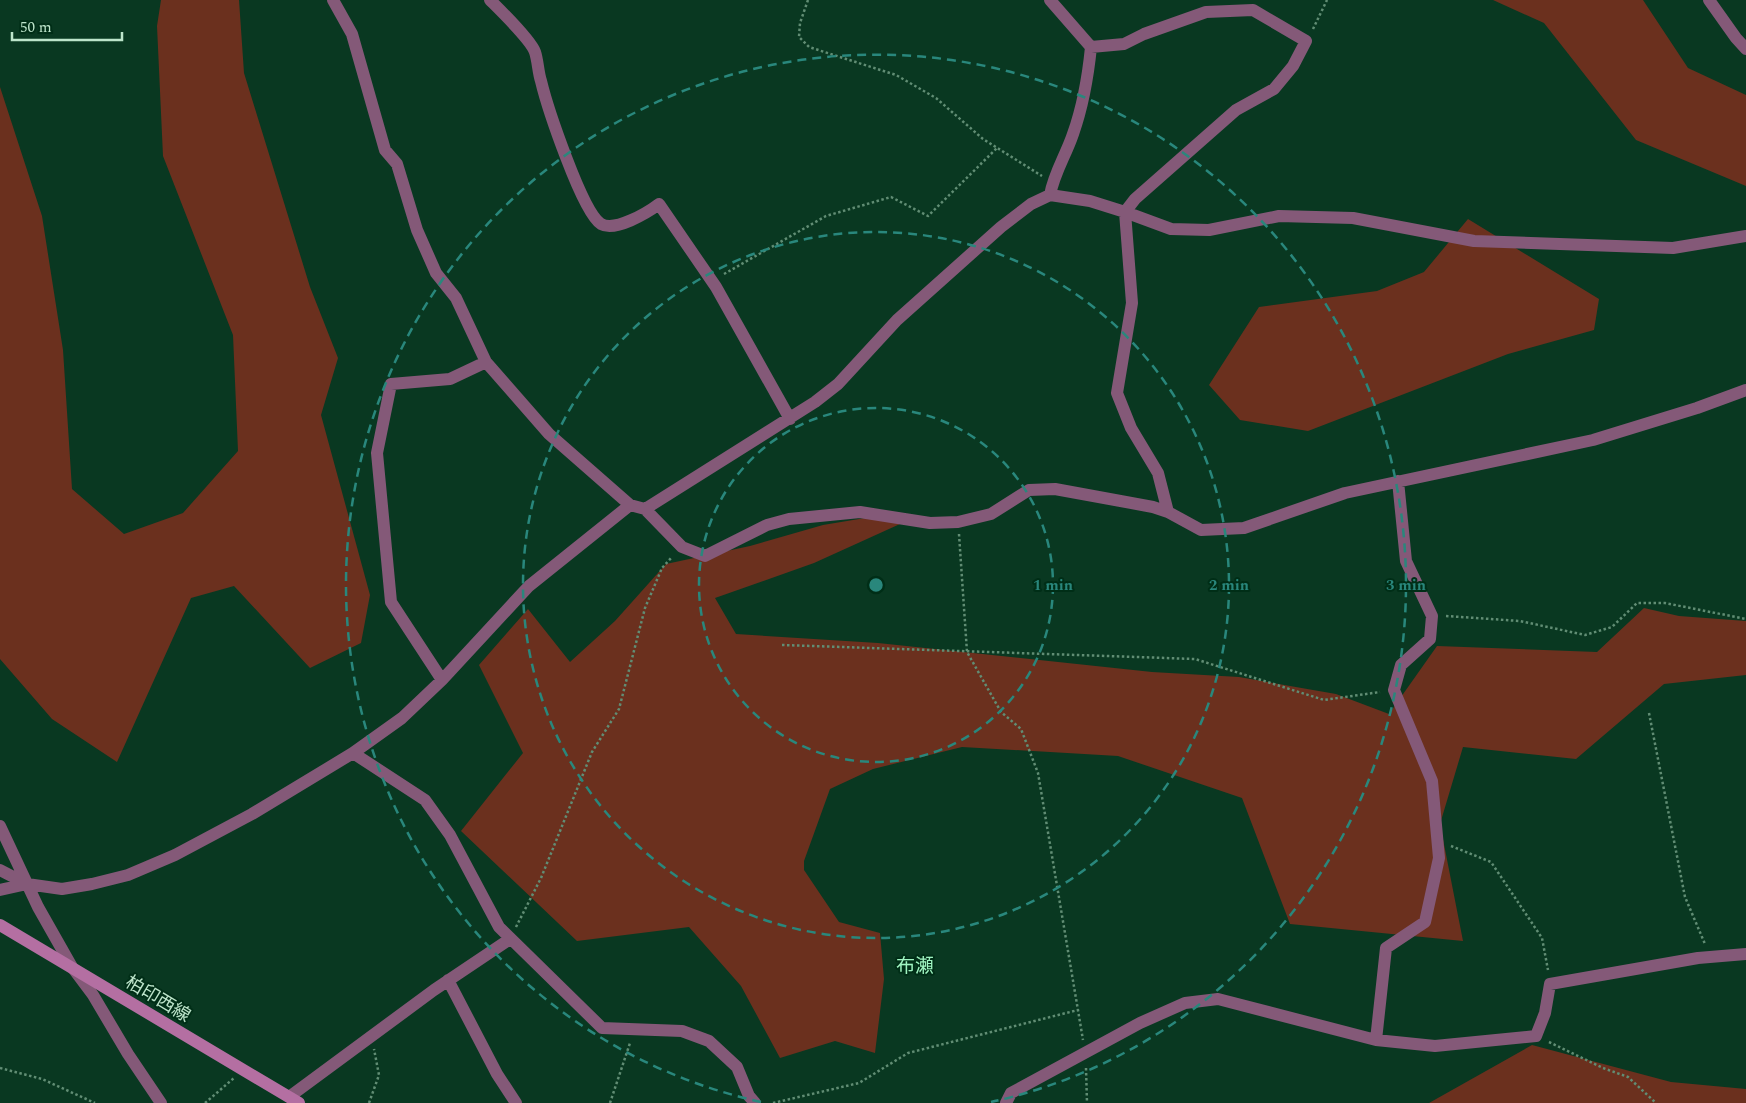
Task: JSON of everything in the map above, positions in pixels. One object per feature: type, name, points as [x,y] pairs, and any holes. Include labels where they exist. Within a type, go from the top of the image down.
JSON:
[{"type":"main road","name":"柏印西線","points":[[0,925],[294,1100]]},
{"type":"street","points":[[333,0],[352,34],[385,150],[397,164],[417,230],[436,273],[456,298],[486,362],[549,434],[630,505],[645,509],[682,547],[705,556],[774,523],[788,519],[860,512],[930,523],[958,522],[991,514],[1029,490],[1056,489],[1153,507],[1168,512],[1201,530],[1244,528],[1345,493],[1593,440],[1697,408],[1746,390]]},
{"type":"street","points":[[490,0],[534,50],[541,82],[576,183],[590,212],[601,224],[614,227],[649,211],[659,204],[712,280],[790,419]]},
{"type":"street","points":[[1050,0],[1091,47],[1088,81],[1073,134],[1052,182],[1050,195]]},
{"type":"street","points":[[1709,0],[1746,49]]},
{"type":"street","points":[[1091,47],[1124,44],[1144,34],[1206,12],[1253,10],[1306,41],[1293,66],[1274,89],[1236,110],[1135,199],[1125,212],[1132,303],[1117,393],[1131,428],[1158,473],[1168,512]]},
{"type":"street","points":[[645,509],[746,444],[790,419],[838,384],[897,320],[1001,227],[1031,204],[1050,195],[1090,202],[1125,212],[1171,229],[1209,230],[1279,216],[1352,218],[1474,241],[1673,248],[1746,236]]},
{"type":"street","points":[[442,680],[391,602],[377,453],[391,384],[450,379],[486,362]]},
{"type":"street","points":[[1376,1040],[1386,948],[1425,922],[1439,858],[1432,781],[1394,690],[1401,665],[1430,640],[1432,616],[1406,561],[1398,481]]},
{"type":"street","points":[[0,870],[27,884],[62,889],[128,875],[175,854],[252,814],[353,753],[402,718],[442,680],[529,586],[630,505]]},
{"type":"street","points":[[353,753],[425,800],[450,835],[499,927],[602,1028],[682,1031],[708,1041],[737,1067],[749,1096],[754,1103]]},
{"type":"street","points":[[0,826],[27,884],[72,967],[93,995],[128,1054],[161,1103]]},
{"type":"street","points":[[0,890],[27,884]]},
{"type":"street","points":[[294,1100],[372,1036],[448,980],[510,939]]},
{"type":"street","points":[[1006,1103],[1011,1093],[1085,1053],[1185,1003],[1218,999],[1376,1040],[1435,1046],[1536,1036],[1545,1013],[1550,984],[1711,957],[1746,954]]},
{"type":"street","points":[[448,980],[497,1074],[516,1103]]},
{"type":"path","points":[[808,0],[800,24],[799,37],[809,47],[896,75],[936,98],[983,140],[1052,182]]},
{"type":"path","points":[[1306,41],[1327,0]]},
{"type":"path","points":[[712,280],[826,216],[891,197],[928,216],[997,148]]},
{"type":"path","points":[[958,522],[967,652],[1001,712],[1021,728],[1038,773],[1085,1053],[1087,1103]]},
{"type":"path","points":[[510,939],[541,878],[592,752],[620,709],[645,608],[662,568],[682,547]]},
{"type":"path","points":[[1432,616],[1520,620],[1585,635],[1612,627],[1637,603],[1665,603],[1746,619]]},
{"type":"path","points":[[782,645],[1195,659],[1324,700],[1394,690]]},
{"type":"path","points":[[1650,713],[1685,897],[1711,957]]},
{"type":"path","points":[[1438,841],[1491,862],[1542,938],[1550,984]]},
{"type":"path","points":[[773,1103],[859,1083],[908,1053],[1078,1010]]},
{"type":"path","points":[[610,1103],[634,1029]]},
{"type":"path","points":[[369,1103],[379,1076],[372,1036]]},
{"type":"path","points":[[1536,1036],[1628,1078],[1656,1103]]},
{"type":"path","points":[[0,1068],[42,1079],[95,1103]]},
{"type":"path","points":[[205,1103],[244,1070]]},
{"type":"shaded area","points":[[161,0],[239,0],[244,73],[310,287],[338,358],[321,415],[370,595],[361,643],[310,668],[234,586],[191,598],[117,762],[52,719],[0,659],[0,87],[42,216],[63,350],[72,489],[124,534],[183,513],[238,451],[233,335],[163,156],[157,26]]},
{"type":"shaded area","points":[[1493,0],[1643,0],[1688,68],[1746,95],[1746,186],[1636,140],[1544,23]]},
{"type":"shaded area","points":[[1468,219],[1599,299],[1594,330],[1508,354],[1308,431],[1240,420],[1209,385],[1259,307],[1377,291],[1424,272]]},
{"type":"shaded area","points":[[895,513],[900,524],[814,563],[715,598],[736,634],[878,643],[1152,672],[1239,677],[1336,694],[1389,714],[1437,646],[1597,652],[1644,608],[1679,616],[1746,621],[1746,675],[1664,684],[1576,759],[1463,747],[1440,824],[1463,941],[1290,924],[1242,798],[1118,756],[962,747],[873,769],[830,789],[804,861],[804,870],[839,922],[880,933],[884,979],[875,1053],[835,1041],[780,1058],[741,986],[689,927],[577,941],[461,831],[523,753],[479,665],[528,609],[570,662],[615,621],[666,564],[750,546],[823,525]]},
{"type":"shaded area","points":[[1532,1045],[1671,1082],[1746,1089],[1746,1103],[1429,1103]]},
{"type":"district","name":"布瀬","points":[[915,966]]}]
